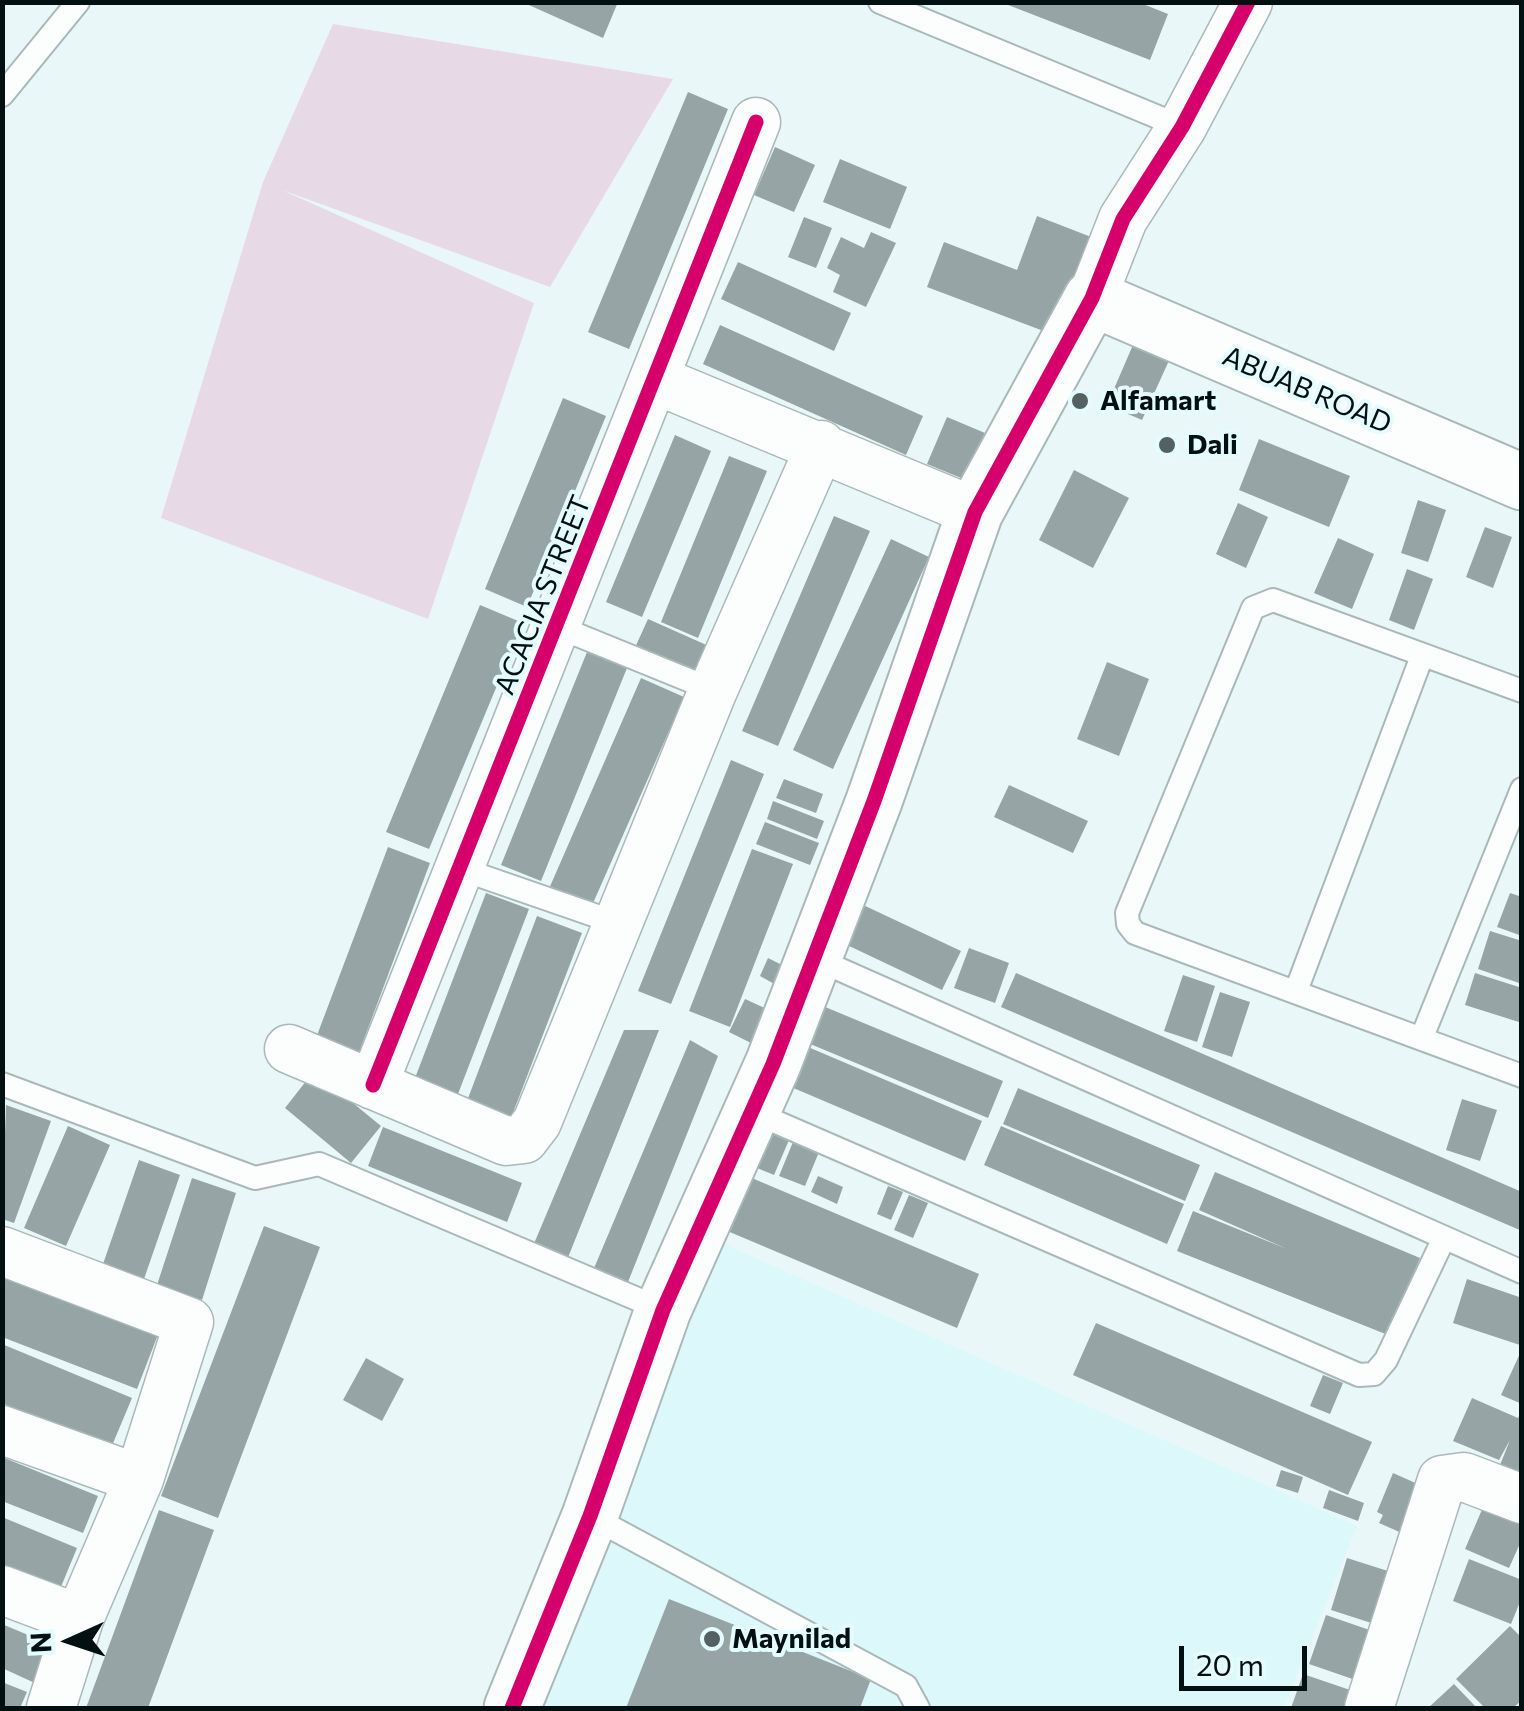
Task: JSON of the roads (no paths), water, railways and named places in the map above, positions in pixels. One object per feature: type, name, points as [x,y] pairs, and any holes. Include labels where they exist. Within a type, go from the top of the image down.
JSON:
[{"type":"street","points":[[512,1708],[590,1516],[663,1310],[754,1112],[814,958],[881,783],[975,512],[1092,298],[1123,219],[1182,127],[1236,6]]},
{"type":"street","name":"ACACIA STREET","points":[[373,1085],[756,122]]},
{"type":"street","name":"ABUAB ROAD","points":[[1092,298],[1522,482]]},
{"type":"street","points":[[654,379],[975,512]]},
{"type":"street","points":[[288,1050],[506,1141],[524,1139],[537,1122],[713,690],[821,446]]},
{"type":"street","points":[[2,1251],[190,1322],[139,1478],[79,1620],[50,1708]]},
{"type":"street","points":[[2,1430],[139,1478]]},
{"type":"street","points":[[1369,1708],[1442,1480],[1464,1477],[1522,1500]]},
{"type":"street","points":[[2,1590],[79,1620]]},
{"type":"lane","points":[[2,95],[78,2]]},
{"type":"lane","points":[[880,2],[1182,127]]},
{"type":"lane","points":[[1522,691],[1273,600],[1253,608],[1128,914],[1128,924],[1136,933],[1522,1076]]},
{"type":"lane","points":[[558,627],[713,690]]},
{"type":"lane","points":[[1296,991],[1422,656]]},
{"type":"lane","points":[[1422,1037],[1522,789]]},
{"type":"lane","points":[[458,868],[617,923]]},
{"type":"lane","points":[[814,958],[1522,1272]]},
{"type":"lane","points":[[2,1084],[255,1178],[319,1164],[663,1310]]},
{"type":"lane","points":[[754,1112],[1359,1375],[1374,1374],[1386,1360],[1444,1238]]},
{"type":"lane","points":[[590,1516],[906,1686],[918,1708]]},
{"type":"place","name":"Alfamart","points":[[1080,401]]},
{"type":"place","name":"Dali","points":[[1167,445]]},
{"type":"place","name":"Maynilad","points":[[712,1639]]}]
